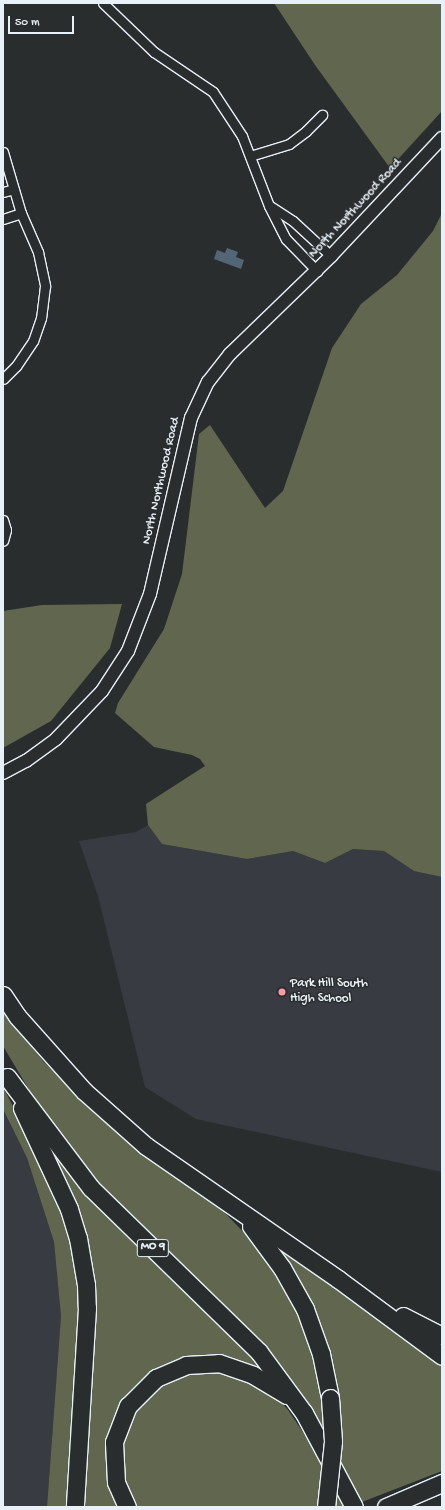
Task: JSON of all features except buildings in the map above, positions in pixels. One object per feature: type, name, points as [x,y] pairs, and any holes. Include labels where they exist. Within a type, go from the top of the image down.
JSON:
[{"type":"highway","points":[[3,996],[17,1016],[84,1091],[146,1146],[338,1279],[442,1356]]},
{"type":"highway","points":[[5,1074],[63,1196],[82,1258],[87,1308],[75,1507]]},
{"type":"highway","name":"MO 9","points":[[5,1074],[91,1188],[260,1352],[304,1413],[354,1507]]},
{"type":"highway","points":[[225,1201],[255,1230],[294,1288],[317,1342],[330,1398],[333,1441],[326,1507]]},
{"type":"highway","points":[[338,1279],[442,1336]]},
{"type":"highway","points":[[127,1507],[120,1494],[113,1469],[117,1430],[136,1395],[167,1371],[199,1363],[219,1363],[236,1368],[269,1383],[288,1396],[304,1413]]},
{"type":"highway","points":[[392,1504],[442,1483]]},
{"type":"street","points":[[103,3],[154,52],[213,92],[242,136],[269,206],[286,239],[316,271]]},
{"type":"street","points":[[250,156],[288,144],[306,131],[322,115]]},
{"type":"street","name":"North Northwood Road","points":[[3,772],[26,761],[56,739],[102,691],[128,651],[150,594],[191,418],[208,382],[230,354],[331,256],[442,138]]},
{"type":"street","points":[[3,152],[21,213],[38,252],[45,286],[41,318],[33,341],[16,366],[3,379]]},
{"type":"street","points":[[3,192],[14,189]]},
{"type":"street","points":[[269,206],[293,221],[331,256]]},
{"type":"street","points":[[3,219],[21,213]]},
{"type":"street","points":[[3,520],[6,530],[3,541]]},
{"type":"shaded area","name":"Park Hill South High School","points":[[148,825],[162,844],[247,859],[293,851],[325,863],[353,849],[384,851],[414,871],[442,877],[442,1172],[196,1119],[145,1087],[98,896],[79,841],[136,832]]},
{"type":"shaded area","points":[[3,1109],[27,1158],[54,1242],[61,1316],[47,1507],[3,1507]]},
{"type":"green space","points":[[274,3],[442,3],[442,111],[390,168],[315,65]]},
{"type":"green space","points":[[442,213],[442,877],[414,871],[384,851],[353,849],[325,863],[293,851],[247,859],[162,844],[148,825],[146,804],[205,766],[200,759],[192,755],[154,747],[115,713],[118,703],[164,629],[182,574],[199,434],[210,425],[265,508],[283,491],[332,348],[361,304],[397,275],[433,231]]},
{"type":"green space","points":[[122,604],[110,648],[51,721],[3,748],[3,611],[42,605]]},
{"type":"green space","points":[[3,1012],[44,1062],[96,1113],[222,1210],[255,1244],[295,1305],[314,1350],[321,1375],[324,1410],[340,1430],[335,1392],[316,1323],[296,1281],[266,1238],[268,1235],[442,1362],[442,1471],[362,1502],[322,1428],[277,1365],[236,1317],[92,1178],[43,1113],[3,1046]]},
{"type":"green space","points":[[3,1087],[33,1145],[64,1216],[76,1260],[80,1306],[68,1507],[47,1507],[61,1316],[54,1242],[27,1158],[3,1109]]},
{"type":"green space","points":[[47,1145],[62,1163],[244,1348],[264,1373],[230,1358],[211,1355],[159,1367],[146,1376],[130,1391],[120,1406],[107,1440],[109,1480],[119,1507],[80,1507],[91,1307]]},
{"type":"green space","points":[[187,1370],[233,1371],[275,1395],[288,1410],[313,1447],[344,1507],[132,1507],[119,1464],[124,1424],[155,1385]]},
{"type":"water","points":[[227,248],[238,252],[236,257],[244,260],[241,269],[214,259],[217,250],[225,253]]},
{"type":"place","name":"Park Hill South High School","points":[[282,992]]}]
